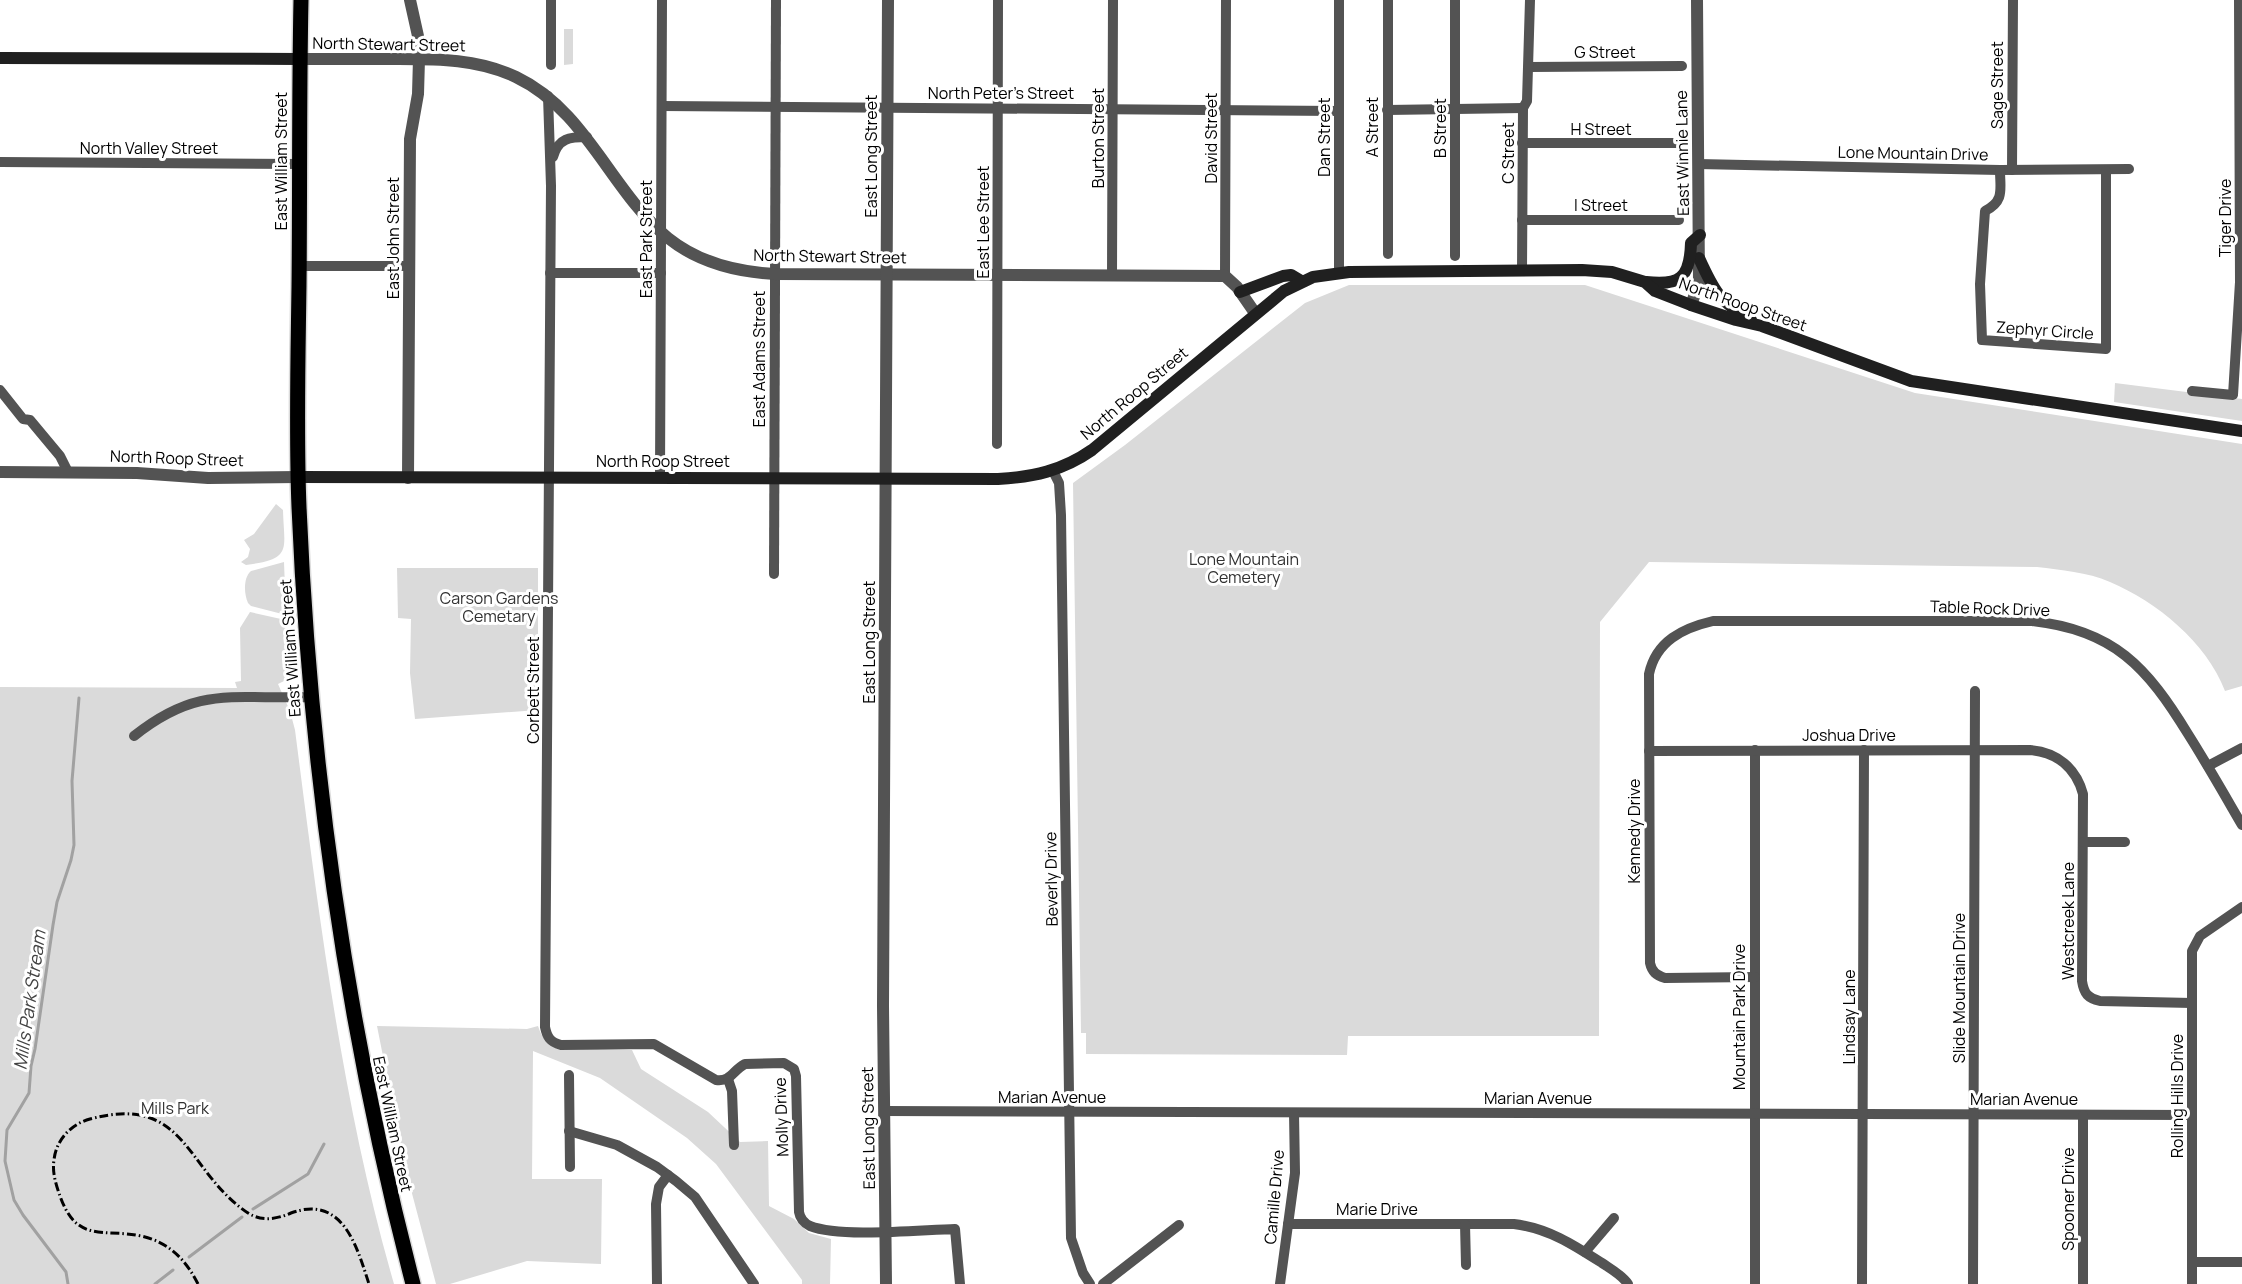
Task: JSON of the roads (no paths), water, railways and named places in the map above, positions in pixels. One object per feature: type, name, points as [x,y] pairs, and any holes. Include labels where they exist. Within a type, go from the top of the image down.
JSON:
[{"type":"main road","name":"East William Street","points":[[301,0],[298,477],[311,697],[333,885],[353,1017],[378,1141],[413,1284]]},
{"type":"main road","name":"North Stewart Street","points":[[0,58],[300,59]]},
{"type":"main road","points":[[1645,282],[1665,284],[1676,280],[1686,271],[1691,243],[1700,235]]},
{"type":"main road","points":[[1699,258],[1708,278],[1727,305],[1762,326]]},
{"type":"main road","name":"North Roop Street","points":[[298,477],[998,479],[1035,476],[1053,471],[1081,457],[1122,426],[1255,313],[1301,281],[1339,274],[1388,271],[1582,270],[1612,273],[1645,282],[1655,291],[1691,305],[1762,326],[1911,381],[2242,431]]},
{"type":"main road","points":[[1240,292],[1283,276],[1291,275],[1301,281]]},
{"type":"street","name":"East John Street","points":[[408,478],[410,139],[418,94],[419,59],[418,36],[410,0]]},
{"type":"street","points":[[550,65],[551,0]]},
{"type":"street","name":"East Park Street","points":[[660,478],[662,0]]},
{"type":"street","name":"East Adams Street","points":[[774,574],[776,0]]},
{"type":"street","name":"East Long Street","points":[[886,1284],[884,1111],[888,0]]},
{"type":"street","name":"East Lee Street","points":[[997,444],[998,0]]},
{"type":"street","name":"Burton Street","points":[[1112,276],[1113,0]]},
{"type":"street","name":"David Street","points":[[1225,276],[1226,0]]},
{"type":"street","name":"Dan Street","points":[[1339,0],[1339,274]]},
{"type":"street","name":"A Street","points":[[1388,0],[1388,254]]},
{"type":"street","name":"B Street","points":[[1455,0],[1455,256]]},
{"type":"street","name":"C Street","points":[[1522,271],[1523,108],[1527,101],[1530,0]]},
{"type":"street","name":"East Winnie Lane","points":[[1691,305],[1699,283],[1700,235],[1697,0]]},
{"type":"street","name":"Sage Street","points":[[2012,170],[2013,0]]},
{"type":"street","name":"Tiger Drive","points":[[2192,391],[2233,395],[2240,282],[2239,0]]},
{"type":"street","name":"North Stewart Street","points":[[300,59],[459,60],[497,69],[518,77],[548,96],[569,116],[635,202],[661,230],[678,244],[713,262],[743,270],[775,274],[1225,276]]},
{"type":"street","name":"G Street","points":[[1529,67],[1682,66]]},
{"type":"street","name":"Corbett Street","points":[[548,96],[551,163],[550,478],[545,1027],[547,1037],[561,1045],[654,1044],[716,1080],[728,1079]]},
{"type":"street","name":"North Peter's Street","points":[[662,106],[1340,111]]},
{"type":"street","points":[[1387,110],[1523,108]]},
{"type":"street","points":[[551,163],[555,148],[561,141],[569,137],[587,137]]},
{"type":"street","name":"H Street","points":[[1522,143],[1680,143]]},
{"type":"street","name":"North Valley Street","points":[[0,162],[299,164]]},
{"type":"street","name":"Lone Mountain Drive","points":[[1698,164],[2129,170]]},
{"type":"street","name":"Zephyr Circle","points":[[2000,170],[2000,199],[1994,207],[1985,212],[1980,284],[1982,340],[2106,349],[2106,171]]},
{"type":"street","name":"I Street","points":[[1522,220],[1679,220]]},
{"type":"street","points":[[299,266],[409,266]]},
{"type":"street","points":[[550,273],[661,273]]},
{"type":"street","points":[[1225,276],[1255,313]]},
{"type":"street","points":[[0,390],[23,419],[30,420],[60,456],[68,472]]},
{"type":"street","name":"Beverly Drive","points":[[1053,471],[1059,483],[1061,515],[1071,1238],[1083,1273],[1090,1284]]},
{"type":"street","name":"North Roop Street","points":[[0,472],[156,474],[183,478],[298,477]]},
{"type":"street","name":"Kennedy Drive","points":[[1713,621],[1688,627],[1667,641],[1654,659],[1648,682],[1651,969],[1657,976],[1665,978],[1755,977]]},
{"type":"street","name":"Table Rock Drive","points":[[1713,621],[2032,621],[2073,628],[2113,647],[2149,676],[2171,706],[2242,825]]},
{"type":"street","name":"Slide Mountain Drive","points":[[1973,1284],[1975,692]]},
{"type":"street","points":[[134,736],[160,716],[195,701],[225,697],[311,697]]},
{"type":"street","points":[[2208,766],[2242,748]]},
{"type":"street","name":"Mountain Park Drive","points":[[1755,750],[1755,1284]]},
{"type":"street","name":"Lindsay Lane","points":[[1862,1284],[1864,750]]},
{"type":"street","name":"Joshua Drive","points":[[1649,751],[2030,750],[2048,753]]},
{"type":"street","name":"Westcreek Lane","points":[[2048,753],[2069,767],[2081,786],[2084,803],[2082,981],[2085,993],[2090,999],[2100,1001],[2192,1003]]},
{"type":"street","points":[[2084,842],[2125,842]]},
{"type":"street","name":"Rolling Hills Drive","points":[[2192,1284],[2192,951],[2200,936],[2242,907]]},
{"type":"street","name":"Molly Drive","points":[[728,1079],[745,1064],[784,1063],[794,1069],[800,1217],[808,1225],[844,1232],[955,1229],[960,1284]]},
{"type":"street","points":[[569,1075],[570,1167]]},
{"type":"street","points":[[728,1079],[732,1091],[734,1145]]},
{"type":"street","name":"Marian Avenue","points":[[884,1111],[2192,1115]]},
{"type":"street","name":"Camille Drive","points":[[1280,1284],[1295,1173],[1294,1113]]},
{"type":"street","name":"Spooner Drive","points":[[2082,1284],[2084,1114]]},
{"type":"street","points":[[569,1131],[617,1145],[668,1175],[695,1197],[754,1284]]},
{"type":"street","points":[[657,1284],[656,1204],[659,1186],[668,1175]]},
{"type":"street","points":[[1585,1252],[1614,1218]]},
{"type":"street","name":"Marie Drive","points":[[1288,1224],[1530,1226],[1550,1233],[1585,1252],[1616,1272],[1628,1284]]},
{"type":"street","points":[[1465,1224],[1466,1265]]},
{"type":"street","points":[[1103,1284],[1179,1225]]},
{"type":"street","points":[[2192,1262],[2242,1262]]},
{"type":"waterway","name":"Mills Park Stream","points":[[68,1284],[66,1272],[14,1200],[5,1161],[7,1130],[29,1093],[31,1066],[57,902],[74,845],[72,781],[79,698]]},
{"type":"waterway","points":[[253,1209],[308,1174],[324,1144]]},
{"type":"waterway","points":[[189,1257],[242,1217]]},
{"type":"waterway","points":[[155,1284],[173,1270]]},
{"type":"railway","points":[[198,1284],[188,1267],[168,1247],[141,1236],[93,1231],[83,1228],[74,1221],[60,1196],[54,1169],[55,1153],[61,1140],[71,1129],[83,1121],[122,1114],[147,1117],[166,1126],[182,1140],[227,1196],[253,1216],[270,1219],[309,1209],[323,1211],[335,1217],[353,1240],[369,1284]]},
{"type":"park label","name":"Lone Mountain Cemetery","points":[[1244,568]]},
{"type":"park label","name":"Carson Gardens Cemetary","points":[[499,607]]},
{"type":"park label","name":"Mills Park","points":[[175,1108]]}]
